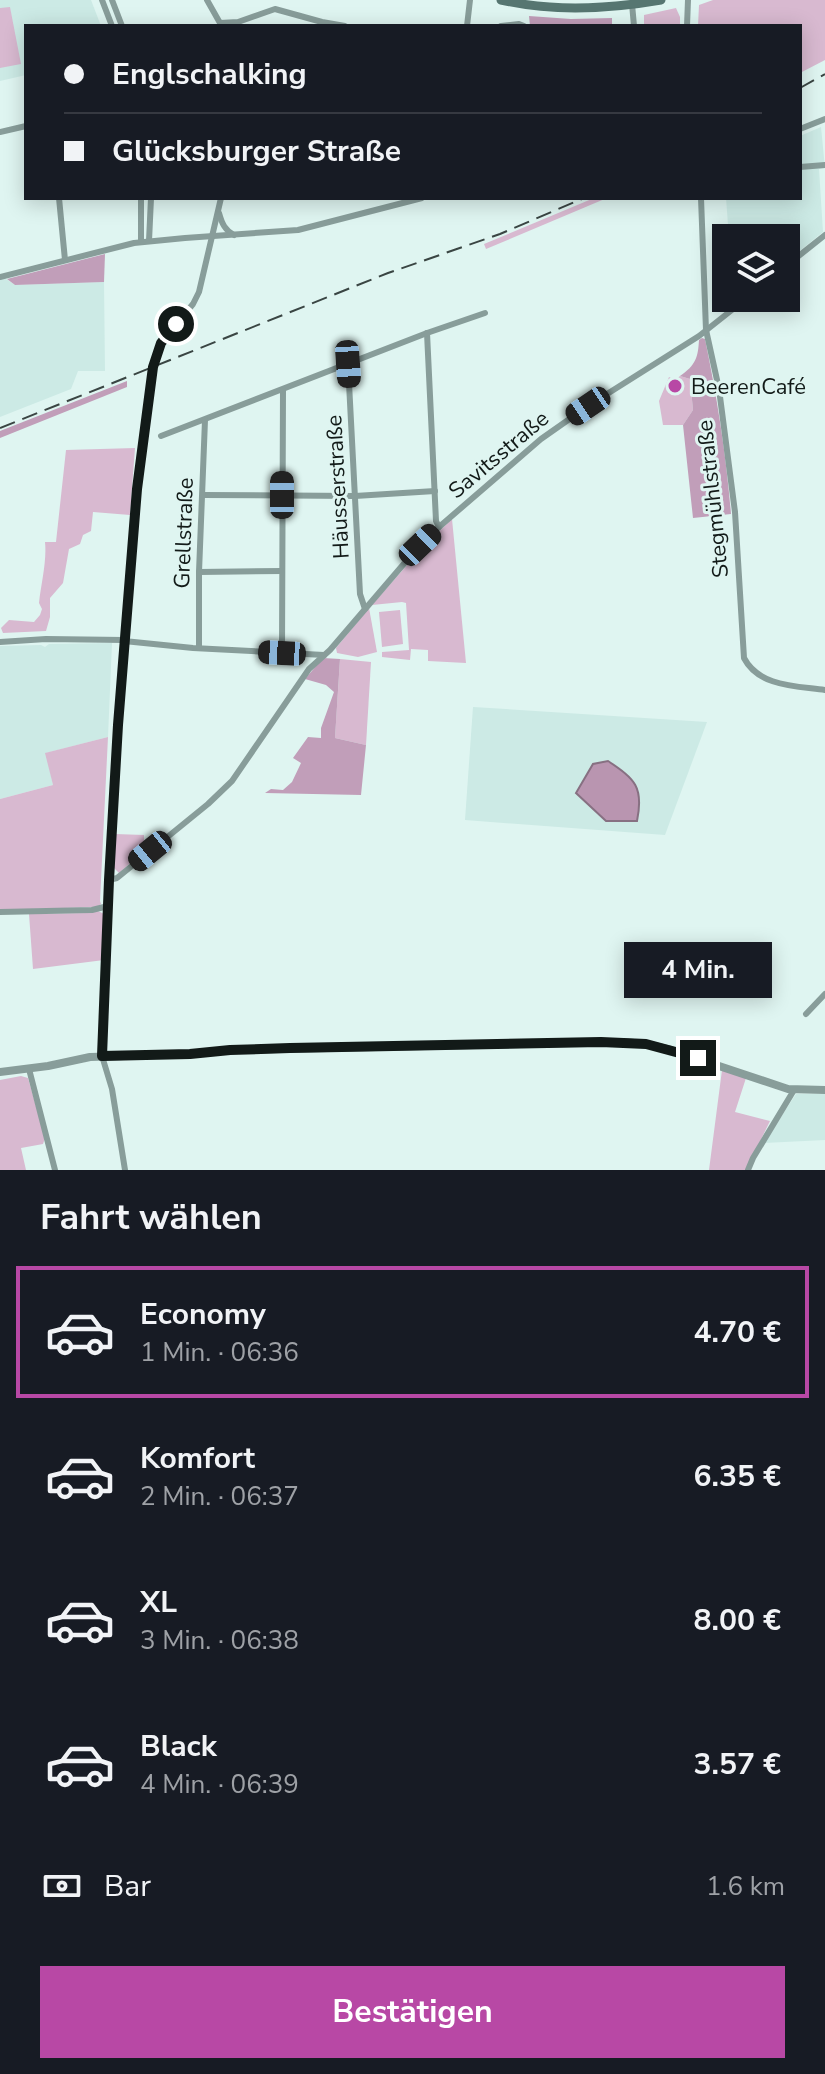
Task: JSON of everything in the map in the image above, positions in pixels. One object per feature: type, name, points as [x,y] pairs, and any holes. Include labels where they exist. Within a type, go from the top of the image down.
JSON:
[{"type":"main road","points":[[501,0],[566,8],[661,0]]},
{"type":"street","points":[[102,0],[111,24]]},
{"type":"street","points":[[112,0],[121,24]]},
{"type":"street","points":[[207,0],[220,23],[238,24],[275,9],[334,24]]},
{"type":"street","points":[[273,0],[275,9]]},
{"type":"street","points":[[467,24],[470,0]]},
{"type":"street","points":[[687,24],[688,0]]},
{"type":"street","points":[[632,4],[634,24]]},
{"type":"street","points":[[802,128],[825,119]]},
{"type":"street","points":[[0,132],[24,126]]},
{"type":"street","points":[[802,167],[825,165]]},
{"type":"street","points":[[59,200],[65,260]]},
{"type":"street","points":[[141,200],[141,242]]},
{"type":"street","points":[[149,241],[151,200]]},
{"type":"street","points":[[125,1170],[112,1089],[102,1056],[109,880],[137,489],[153,367],[161,343],[199,292],[221,200]]},
{"type":"street","points":[[0,277],[141,242],[298,230],[406,200]]},
{"type":"street","name":"Stegmühlstraße","points":[[701,200],[706,330],[719,389],[735,512],[744,658],[748,666],[763,677],[781,684],[825,690]]},
{"type":"street","points":[[219,213],[221,223],[234,235]]},
{"type":"street","points":[[800,255],[825,235]]},
{"type":"street","name":"Savitsstraße","points":[[109,880],[117,878],[232,781],[309,669],[330,650],[439,527],[541,439],[699,336],[729,312]]},
{"type":"street","points":[[161,436],[485,313]]},
{"type":"street","points":[[427,333],[436,521],[439,527]]},
{"type":"street","name":"Häusserstraße","points":[[348,364],[360,594],[365,609]]},
{"type":"street","points":[[282,653],[283,390]]},
{"type":"street","name":"Grellstraße","points":[[199,648],[205,420]]},
{"type":"street","points":[[203,495],[355,496],[435,491]]},
{"type":"street","points":[[199,572],[282,571]]},
{"type":"street","points":[[0,642],[59,639],[124,641],[324,655]]},
{"type":"street","points":[[0,912],[92,910],[108,906]]},
{"type":"street","points":[[806,1014],[825,994]]},
{"type":"street","points":[[0,1072],[102,1056],[290,1048],[622,1042],[671,1050],[794,1090],[825,1090]]},
{"type":"street","points":[[29,1069],[55,1170]]},
{"type":"street","points":[[748,1170],[794,1090]]},
{"type":"shaded area","points":[[0,0],[91,0],[100,24],[24,24],[24,75],[0,81]]},
{"type":"shaded area","points":[[713,0],[825,0],[825,60],[802,72],[802,24],[698,24],[699,5]]},
{"type":"shaded area","points":[[10,7],[21,64],[0,68],[0,8]]},
{"type":"shaded area","points":[[676,8],[680,24],[644,24],[644,15]]},
{"type":"shaded area","points":[[529,16],[612,18],[612,24],[530,24]]},
{"type":"shaded area","points":[[821,127],[825,168],[819,169],[823,232],[800,251],[800,224],[728,224],[726,200],[802,200],[802,135]]},
{"type":"shaded area","points":[[589,200],[602,200],[486,249],[484,244]]},
{"type":"shaded area","points":[[105,254],[104,282],[15,285],[7,279]]},
{"type":"shaded area","points":[[0,275],[15,285],[104,282],[105,371],[78,371],[71,389],[0,417]]},
{"type":"shaded area","points":[[702,338],[705,339],[717,404],[731,514],[693,518],[683,425],[693,410],[690,379],[680,376],[695,360]]},
{"type":"shaded area","points":[[680,376],[690,379],[693,410],[683,425],[663,425],[659,401],[669,377],[675,380]]},
{"type":"shaded area","points":[[127,381],[127,387],[0,438],[0,431]]},
{"type":"shaded area","points":[[135,448],[130,515],[93,512],[91,531],[83,535],[80,544],[69,549],[63,583],[50,598],[46,631],[3,633],[1,628],[9,620],[34,622],[40,615],[45,542],[56,542],[66,450]]},
{"type":"shaded area","points":[[452,519],[466,663],[428,661],[428,650],[411,649],[410,660],[382,657],[382,652],[409,650],[406,603],[372,605]]},
{"type":"shaded area","points":[[369,608],[377,652],[358,657],[337,653],[336,648]]},
{"type":"shaded area","points":[[400,610],[403,644],[382,647],[379,612]]},
{"type":"shaded area","points":[[112,643],[108,737],[46,753],[53,785],[0,799],[0,646]]},
{"type":"shaded area","points":[[323,658],[340,659],[335,738],[366,745],[361,795],[265,793],[271,789],[283,790],[292,782],[301,763],[293,758],[308,737],[321,738],[321,728],[334,692],[326,685],[305,679]]},
{"type":"shaded area","points":[[340,659],[371,662],[366,745],[335,738]]},
{"type":"shaded area","points":[[473,707],[707,722],[665,835],[465,820]]},
{"type":"shaded area","points":[[108,737],[101,904],[97,907],[0,910],[0,799],[53,785],[45,753]]},
{"type":"shaded area","points":[[608,761],[635,785],[639,800],[637,821],[606,821],[576,793],[593,764]]},
{"type":"shaded area","points":[[115,834],[144,835],[144,851],[119,873],[113,867]]},
{"type":"shaded area","points":[[98,911],[106,915],[104,960],[33,969],[29,914]]},
{"type":"shaded area","points":[[722,1070],[746,1078],[735,1112],[770,1121],[746,1170],[709,1170]]},
{"type":"shaded area","points":[[21,1076],[28,1078],[45,1138],[43,1144],[21,1148],[26,1170],[0,1170],[0,1080]]},
{"type":"shaded area","points":[[796,1094],[825,1094],[825,1140],[764,1143]]},
{"type":"railway","points":[[802,87],[825,74]]},
{"type":"railway","points":[[0,428],[388,273],[500,234],[579,200]]},
{"type":"place","name":"BeerenCafé","points":[[675,386]]},
{"type":"route","points":[[176,324],[161,343],[153,367],[137,489],[118,725],[102,1056],[290,1048],[622,1042],[646,1044],[698,1058]]}]
